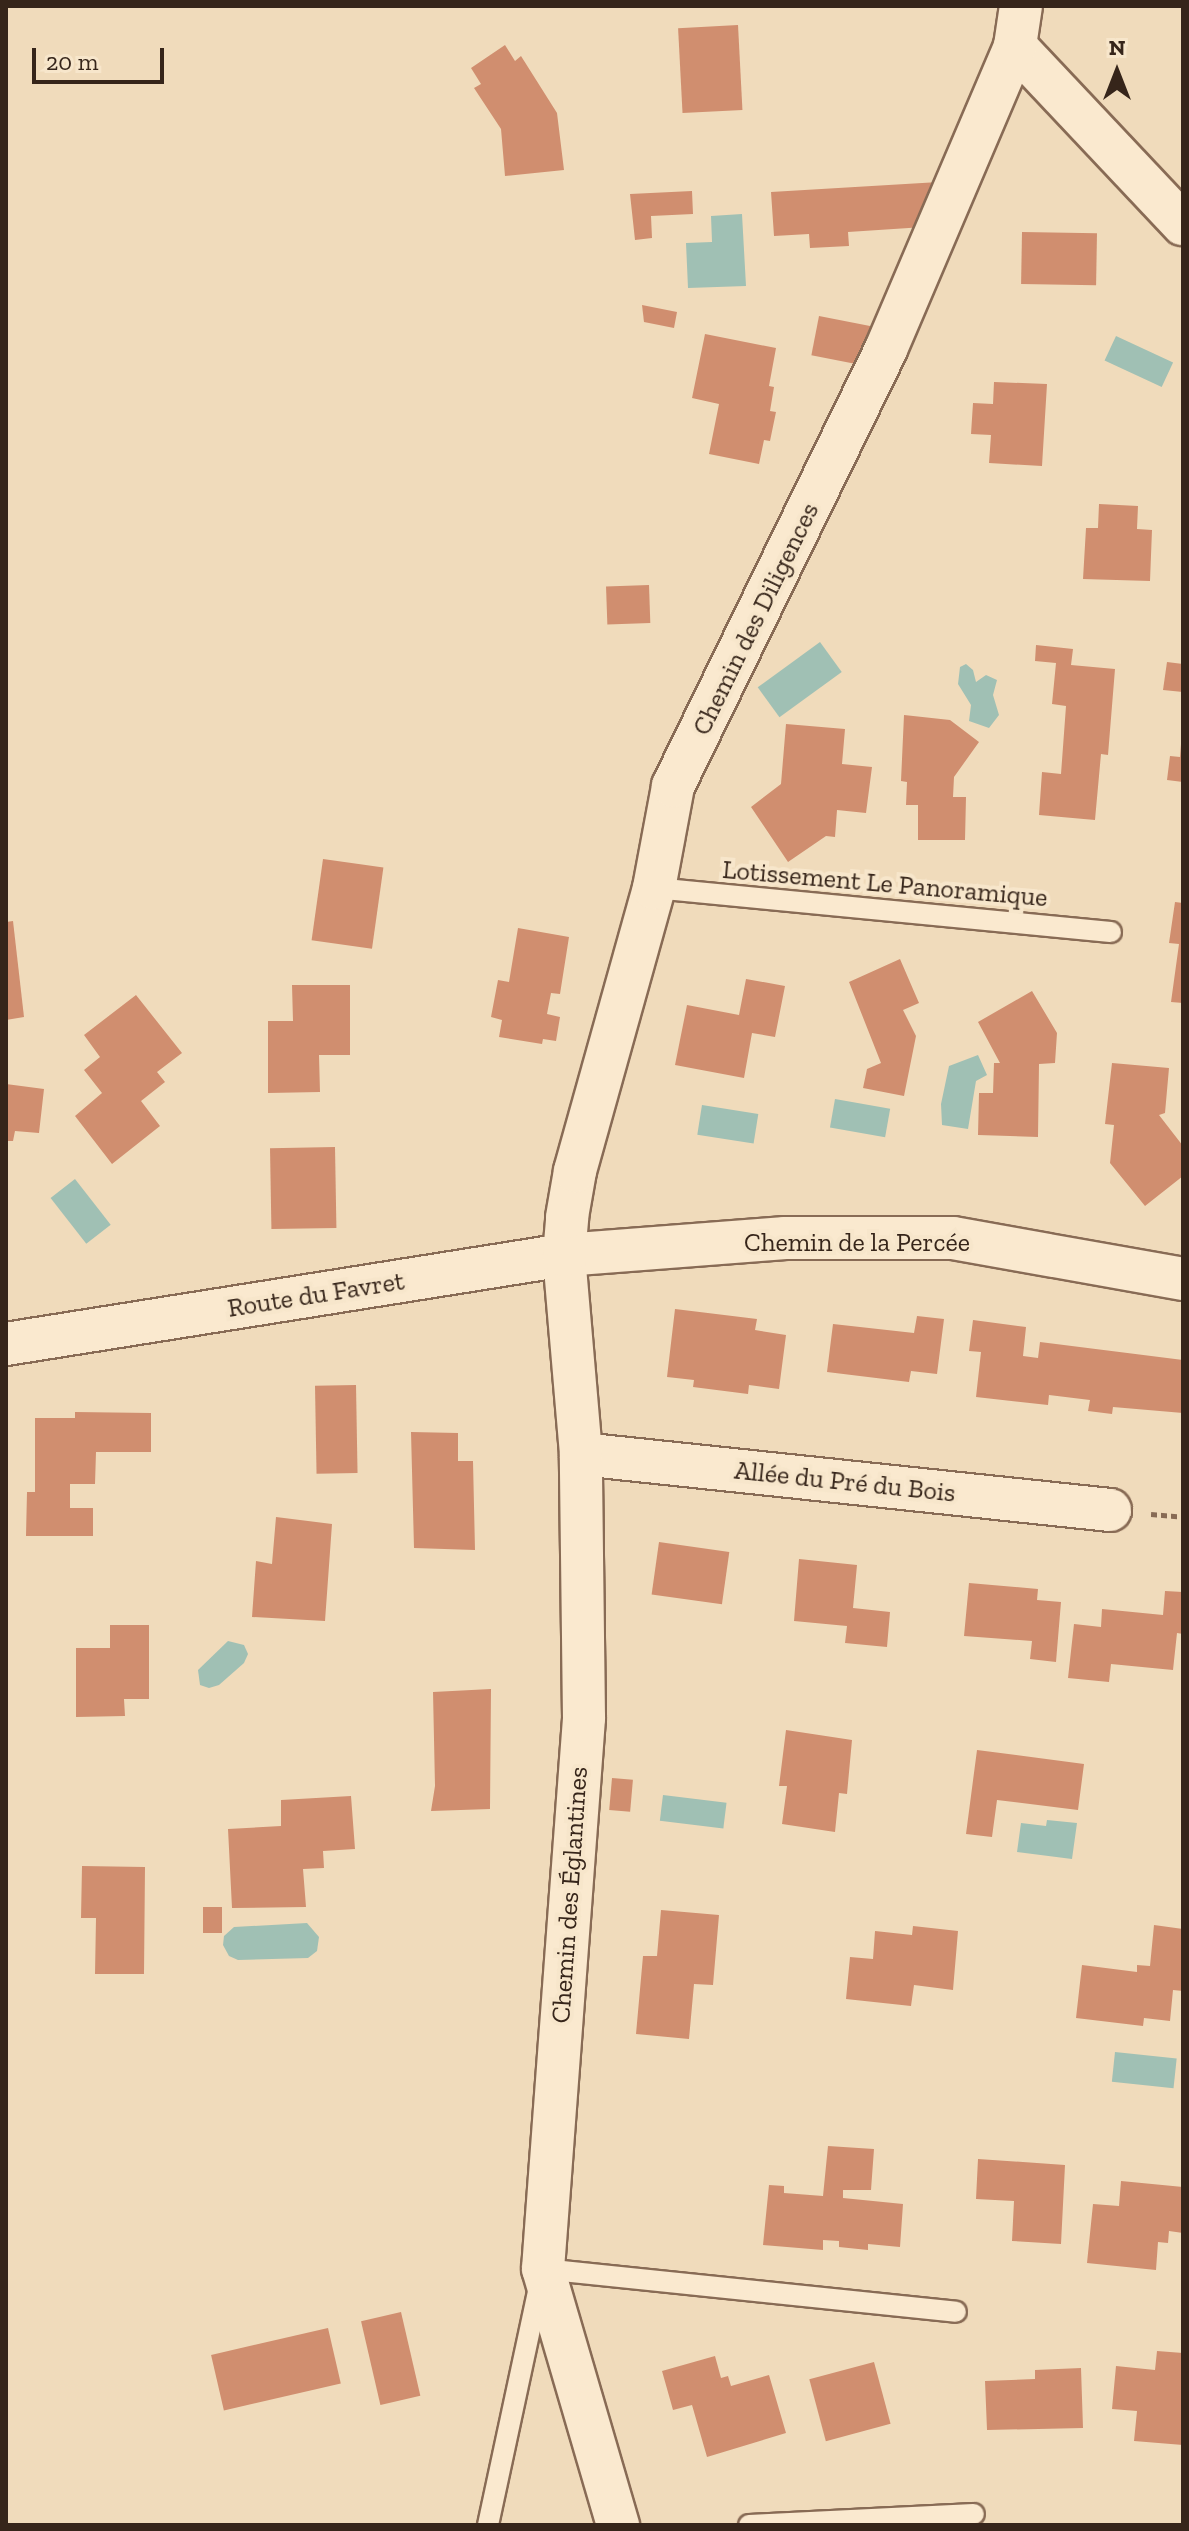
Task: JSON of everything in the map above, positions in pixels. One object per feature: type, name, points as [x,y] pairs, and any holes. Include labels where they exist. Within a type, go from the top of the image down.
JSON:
[{"type":"street","points":[[1018,26],[1183,224]]},
{"type":"street","name":"Chemin des Diligences","points":[[564,1255],[575,1171],[654,888],[673,786],[886,349],[1018,26]]},
{"type":"street","name":"Chemin de la Percée","points":[[627,1251],[785,1238],[953,1238],[1182,1278]]},
{"type":"street","name":"Route du Favret","points":[[6,1344],[564,1255],[627,1251]]},
{"type":"street","name":"Chemin des Églantines","points":[[564,1255],[581,1454],[584,1718],[543,2269],[618,2525]]},
{"type":"street","name":"Allée du Pré du Bois","points":[[581,1454],[1110,1510]]},
{"type":"lane","name":"Lotissement Le Panoramique","points":[[654,888],[1111,932]]},
{"type":"lane","points":[[488,2525],[543,2269],[956,2312]]},
{"type":"lane","points":[[749,2525],[974,2514]]},
{"type":"shaded area","points":[[742,214],[746,286],[688,288],[686,243],[712,242],[711,216]]},
{"type":"shaded area","points":[[1116,336],[1173,363],[1162,387],[1105,360]]},
{"type":"shaded area","points":[[820,642],[842,672],[779,717],[758,687]]},
{"type":"shaded area","points":[[966,664],[973,670],[976,682],[986,675],[997,680],[993,695],[999,715],[989,728],[969,721],[971,705],[958,684],[960,667]]},
{"type":"shaded area","points":[[978,1055],[987,1075],[976,1081],[968,1129],[942,1125],[941,1104],[949,1066]]},
{"type":"shaded area","points":[[835,1099],[890,1109],[885,1137],[830,1128]]},
{"type":"shaded area","points":[[702,1105],[758,1114],[754,1144],[697,1135]]},
{"type":"shaded area","points":[[75,1179],[111,1225],[86,1244],[51,1198]]},
{"type":"shaded area","points":[[228,1641],[244,1645],[248,1654],[244,1663],[219,1685],[209,1688],[200,1685],[198,1670]]},
{"type":"shaded area","points":[[663,1795],[727,1803],[723,1829],[660,1821]]},
{"type":"shaded area","points":[[1047,1820],[1077,1823],[1072,1859],[1017,1852],[1021,1823],[1046,1826]]},
{"type":"shaded area","points":[[307,1923],[319,1937],[317,1951],[308,1958],[238,1960],[229,1956],[223,1945],[224,1936],[234,1927]]},
{"type":"shaded area","points":[[1115,2052],[1177,2058],[1174,2088],[1112,2082]]},
{"type":"building","points":[[738,25],[742,110],[683,113],[678,28]]},
{"type":"building","points":[[505,45],[515,61],[521,56],[557,113],[564,170],[505,176],[501,129],[474,88],[481,84],[471,68]]},
{"type":"building","points":[[939,182],[924,227],[848,232],[849,246],[810,248],[809,234],[774,236],[771,192]]},
{"type":"building","points":[[692,191],[693,214],[651,216],[652,238],[635,240],[630,194]]},
{"type":"building","points":[[1022,232],[1097,233],[1096,285],[1021,284]]},
{"type":"building","points":[[642,305],[677,312],[674,328],[644,322]]},
{"type":"building","points":[[819,316],[883,328],[875,368],[811,355]]},
{"type":"building","points":[[705,334],[776,348],[769,386],[774,387],[770,411],[776,412],[770,441],[764,440],[759,464],[709,454],[719,404],[692,398]]},
{"type":"building","points":[[994,382],[1047,384],[1042,466],[989,463],[991,435],[971,434],[973,403],[993,404]]},
{"type":"building","points":[[1099,504],[1138,506],[1137,529],[1152,530],[1150,581],[1083,579],[1086,528],[1098,528]]},
{"type":"building","points":[[649,585],[650,623],[607,624],[606,587]]},
{"type":"building","points":[[1036,645],[1073,649],[1071,665],[1115,669],[1108,755],[1101,754],[1095,820],[1039,815],[1042,772],[1061,774],[1066,706],[1052,704],[1056,663],[1035,661]]},
{"type":"building","points":[[1167,662],[1183,664],[1183,692],[1163,690]]},
{"type":"building","points":[[904,715],[950,720],[979,742],[954,777],[953,797],[966,797],[965,840],[918,840],[918,805],[906,805],[907,782],[901,781]]},
{"type":"building","points":[[786,724],[845,729],[842,764],[872,767],[866,813],[837,810],[835,837],[826,836],[788,862],[751,807],[781,784]]},
{"type":"building","points":[[1181,744],[1183,782],[1167,780],[1170,756],[1180,757]]},
{"type":"building","points":[[323,859],[383,867],[372,949],[312,940]]},
{"type":"building","points":[[1175,902],[1183,903],[1183,1003],[1171,1002],[1179,944],[1169,943]]},
{"type":"building","points":[[13,921],[24,1017],[6,1020],[6,922]]},
{"type":"building","points":[[518,928],[569,937],[560,994],[551,993],[547,1014],[560,1017],[556,1041],[543,1039],[542,1044],[499,1037],[502,1020],[491,1017],[498,980],[509,982]]},
{"type":"building","points":[[900,959],[919,1003],[903,1010],[916,1036],[904,1096],[863,1088],[867,1069],[881,1063],[849,982]]},
{"type":"building","points":[[746,979],[785,986],[775,1037],[752,1033],[744,1078],[675,1065],[687,1005],[739,1015]]},
{"type":"building","points":[[292,985],[350,985],[350,1055],[319,1055],[320,1092],[268,1093],[268,1021],[293,1021]]},
{"type":"building","points":[[1032,991],[1057,1033],[1055,1063],[1039,1064],[1038,1137],[978,1135],[979,1093],[993,1093],[994,1063],[1000,1063],[978,1022]]},
{"type":"building","points":[[136,995],[182,1053],[157,1072],[165,1082],[141,1101],[160,1126],[112,1164],[75,1116],[102,1093],[84,1070],[100,1057],[84,1035]]},
{"type":"building","points":[[1112,1063],[1169,1068],[1165,1113],[1159,1115],[1183,1146],[1183,1176],[1145,1206],[1110,1163],[1114,1125],[1105,1124]]},
{"type":"building","points":[[6,1084],[44,1089],[39,1133],[15,1131],[13,1141],[6,1141]]},
{"type":"building","points":[[335,1147],[336,1228],[271,1229],[270,1148]]},
{"type":"building","points":[[675,1309],[757,1319],[755,1330],[786,1335],[779,1389],[749,1385],[748,1394],[693,1387],[694,1380],[667,1377]]},
{"type":"building","points":[[917,1316],[944,1319],[937,1374],[911,1371],[909,1382],[827,1372],[833,1324],[914,1333]]},
{"type":"building","points":[[973,1320],[1026,1327],[1023,1356],[1038,1358],[1040,1342],[1183,1360],[1183,1413],[1113,1407],[1112,1414],[1088,1411],[1090,1400],[1049,1395],[1048,1405],[976,1397],[981,1352],[969,1351]]},
{"type":"building","points":[[356,1385],[358,1473],[317,1474],[315,1386]]},
{"type":"building","points":[[75,1412],[151,1413],[151,1452],[96,1452],[95,1484],[70,1484],[70,1508],[93,1508],[93,1536],[26,1536],[27,1492],[35,1492],[35,1418],[75,1418]]},
{"type":"building","points":[[411,1432],[458,1433],[458,1461],[473,1461],[475,1550],[414,1548]]},
{"type":"building","points":[[276,1517],[332,1524],[325,1621],[252,1617],[256,1561],[272,1564]]},
{"type":"building","points":[[659,1542],[729,1552],[722,1604],[652,1594]]},
{"type":"building","points":[[799,1559],[857,1565],[853,1608],[890,1612],[887,1647],[845,1643],[847,1626],[794,1621]]},
{"type":"building","points":[[969,1583],[1038,1589],[1037,1600],[1061,1602],[1056,1662],[1030,1659],[1032,1641],[964,1636]]},
{"type":"building","points":[[1165,1591],[1183,1592],[1183,1634],[1177,1633],[1173,1670],[1111,1664],[1109,1682],[1068,1678],[1074,1624],[1101,1627],[1102,1609],[1163,1615]]},
{"type":"building","points":[[110,1625],[149,1625],[149,1699],[124,1699],[125,1716],[76,1717],[76,1648],[110,1648]]},
{"type":"building","points":[[491,1689],[490,1809],[431,1811],[435,1786],[433,1692]]},
{"type":"building","points":[[786,1730],[852,1740],[847,1794],[839,1793],[835,1832],[782,1824],[787,1786],[779,1786]]},
{"type":"building","points":[[977,1750],[1084,1764],[1078,1810],[997,1800],[992,1837],[966,1834]]},
{"type":"building","points":[[612,1778],[633,1780],[630,1812],[609,1810]]},
{"type":"building","points":[[351,1796],[355,1849],[323,1851],[324,1868],[303,1869],[306,1907],[232,1908],[228,1829],[281,1826],[281,1800]]},
{"type":"building","points":[[82,1866],[145,1867],[144,1974],[95,1974],[96,1918],[81,1918]]},
{"type":"building","points":[[203,1907],[222,1907],[222,1933],[203,1933]]},
{"type":"building","points":[[661,1910],[719,1915],[713,1985],[694,1984],[689,2039],[636,2034],[643,1956],[657,1956]]},
{"type":"building","points":[[1154,1925],[1183,1929],[1183,1991],[1173,1990],[1170,2021],[1144,2018],[1143,2026],[1076,2018],[1082,1965],[1137,1972],[1137,1965],[1150,1966]]},
{"type":"building","points":[[913,1926],[958,1931],[953,1990],[914,1985],[911,2006],[846,1999],[850,1957],[873,1959],[875,1931],[912,1935]]},
{"type":"building","points":[[828,2146],[874,2149],[871,2190],[843,2190],[843,2198],[903,2204],[900,2247],[868,2244],[868,2250],[839,2247],[839,2241],[823,2240],[823,2250],[763,2245],[769,2185],[784,2186],[784,2193],[823,2196]]},
{"type":"building","points":[[978,2159],[1065,2165],[1061,2244],[1012,2241],[1014,2201],[976,2199]]},
{"type":"building","points":[[1121,2181],[1183,2187],[1183,2233],[1169,2231],[1168,2243],[1158,2242],[1156,2270],[1087,2263],[1093,2204],[1119,2206]]},
{"type":"building","points":[[401,2312],[420,2396],[380,2405],[361,2321]]},
{"type":"building","points":[[328,2328],[341,2384],[224,2411],[211,2355]]},
{"type":"building","points":[[1157,2351],[1183,2353],[1183,2445],[1134,2441],[1137,2411],[1112,2409],[1116,2366],[1155,2370]]},
{"type":"building","points":[[715,2356],[721,2378],[728,2376],[731,2386],[769,2375],[786,2433],[707,2457],[692,2405],[673,2410],[662,2371]]},
{"type":"building","points":[[874,2362],[891,2424],[826,2441],[809,2379]]},
{"type":"building","points":[[1081,2368],[1083,2428],[987,2430],[985,2381],[1035,2379],[1035,2370]]}]
